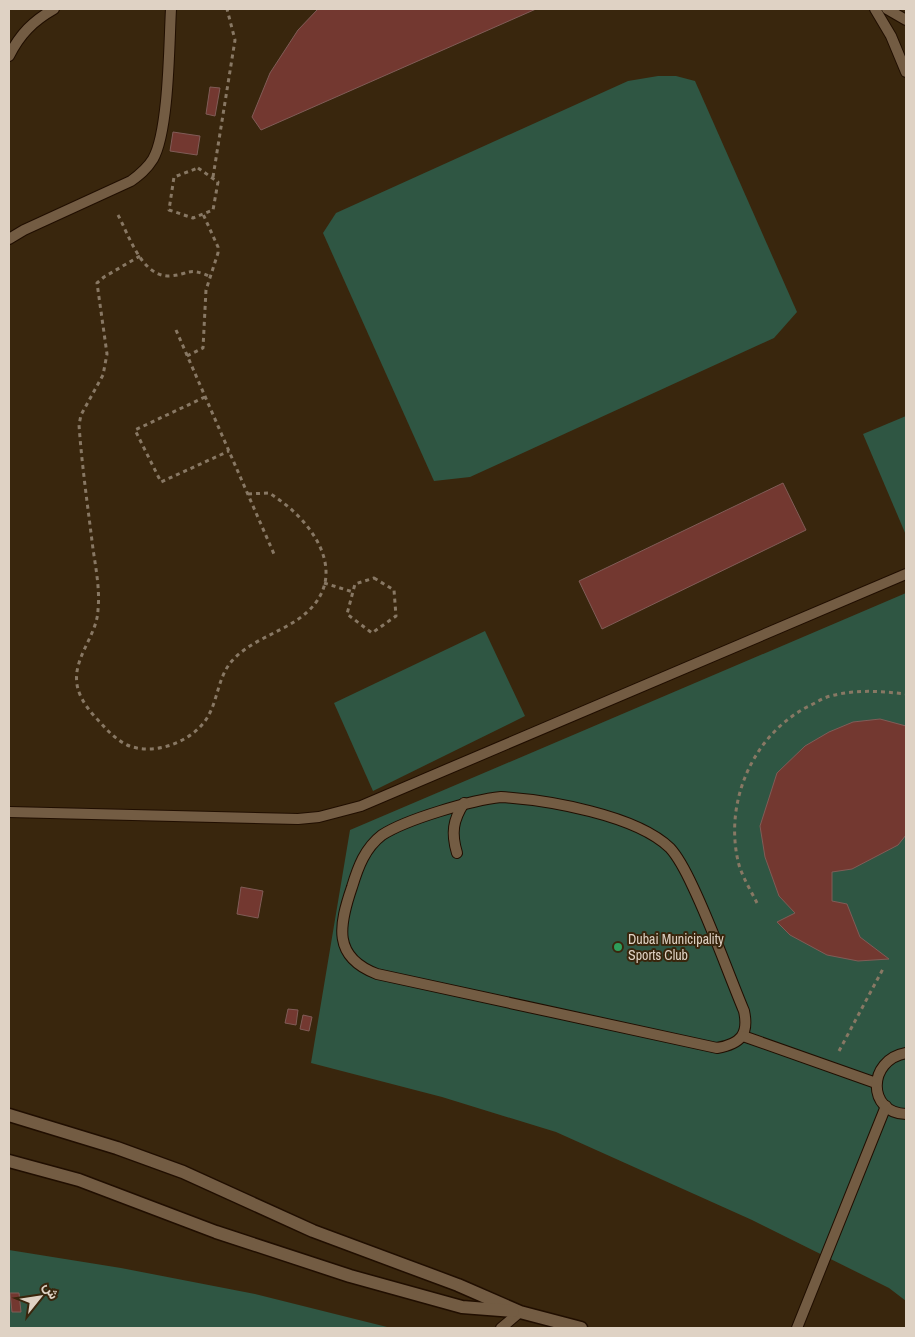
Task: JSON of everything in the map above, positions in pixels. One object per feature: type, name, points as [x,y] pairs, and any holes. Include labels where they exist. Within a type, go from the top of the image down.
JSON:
[{"type":"street","points":[[9,1116],[117,1148],[183,1172],[313,1231],[458,1285],[520,1312],[581,1328]]},
{"type":"street","points":[[9,1161],[79,1180],[264,1248],[434,1301],[491,1311],[520,1312]]},
{"type":"lane","points":[[9,56],[18,38],[35,20],[54,9]]},
{"type":"lane","points":[[9,239],[24,230],[131,181],[144,171],[153,158],[164,113],[171,9]]},
{"type":"lane","points":[[874,9],[890,36],[906,72]]},
{"type":"lane","points":[[887,9],[906,20]]},
{"type":"lane","points":[[9,812],[298,819],[340,812],[361,806],[906,574]]},
{"type":"lane","points":[[520,798],[614,818],[629,822],[652,833],[671,849],[685,870],[703,908],[744,1010],[747,1024],[743,1036],[732,1045],[717,1048],[377,974],[364,969],[353,961],[346,949],[341,922],[365,854],[381,836],[392,830],[482,799],[520,798]]},
{"type":"lane","points":[[457,852],[453,840],[453,827],[457,814],[464,804]]},
{"type":"lane","points":[[743,1036],[876,1083]]},
{"type":"lane","points":[[906,1053],[891,1057],[880,1068],[876,1083],[879,1096],[886,1106],[899,1114],[906,1114]]},
{"type":"lane","points":[[797,1328],[886,1106]]},
{"type":"lane","points":[[501,1328],[520,1312]]},
{"type":"path","points":[[213,177],[235,40],[227,9]]},
{"type":"path","points":[[198,168],[213,177],[218,182],[213,210],[193,218],[169,210],[174,177],[198,168]]},
{"type":"path","points":[[187,356],[203,348],[204,308],[218,247],[203,214]]},
{"type":"path","points":[[118,215],[140,256],[149,268],[159,274],[169,276],[195,270],[211,277]]},
{"type":"path","points":[[140,256],[97,283],[107,354],[102,376],[81,416],[79,425],[98,611],[78,667],[76,680],[85,703],[116,738],[129,746],[171,746],[187,739],[204,721],[212,708],[223,676],[231,662],[246,649],[298,619],[311,607],[324,583],[326,570],[324,553],[309,526],[269,493],[248,494]]},
{"type":"path","points":[[176,330],[274,554]]},
{"type":"path","points":[[205,397],[135,430],[161,482],[229,450]]},
{"type":"path","points":[[374,578],[394,590],[396,616],[372,633],[347,614],[353,592],[355,584],[374,578]]},
{"type":"path","points":[[324,583],[353,592]]},
{"type":"path","points":[[757,903],[739,866],[734,824],[742,783],[761,746],[790,716],[826,697],[867,690],[906,694]]},
{"type":"path","points":[[830,1067],[884,967]]},
{"type":"green space","points":[[658,76],[676,76],[695,81],[797,312],[774,338],[470,477],[434,481],[323,233],[336,213],[628,81]]},
{"type":"green space","points":[[906,416],[906,535],[863,434]]},
{"type":"green space","name":"Dubai Municipality Sports Club","points":[[906,593],[906,1301],[889,1288],[752,1220],[556,1132],[442,1097],[311,1063],[350,830]]},
{"type":"green space","points":[[485,631],[525,716],[373,791],[334,703]]},
{"type":"green space","points":[[9,1250],[121,1268],[255,1294],[391,1328],[9,1328]]},
{"type":"building","points":[[318,9],[536,9],[261,130],[252,117],[270,73],[298,30]]},
{"type":"building","points":[[210,87],[220,88],[215,116],[206,114]]},
{"type":"building","points":[[173,132],[200,136],[197,155],[170,151]]},
{"type":"building","points":[[783,483],[806,530],[602,629],[579,581]]},
{"type":"building","points":[[880,719],[906,726],[906,835],[898,845],[852,869],[832,872],[832,901],[847,904],[860,937],[889,959],[858,961],[827,955],[790,935],[777,922],[795,913],[779,896],[765,857],[760,826],[777,773],[805,746],[829,732],[853,722]]},
{"type":"building","points":[[241,887],[263,891],[258,918],[237,914]]},
{"type":"building","points":[[288,1009],[298,1010],[296,1025],[285,1023]]},
{"type":"building","points":[[303,1015],[312,1017],[309,1031],[300,1029]]},
{"type":"building","points":[[10,1293],[19,1293],[21,1312],[12,1312]]},
{"type":"place","name":"Dubai Municipality Sports Club","points":[[618,947]]}]
